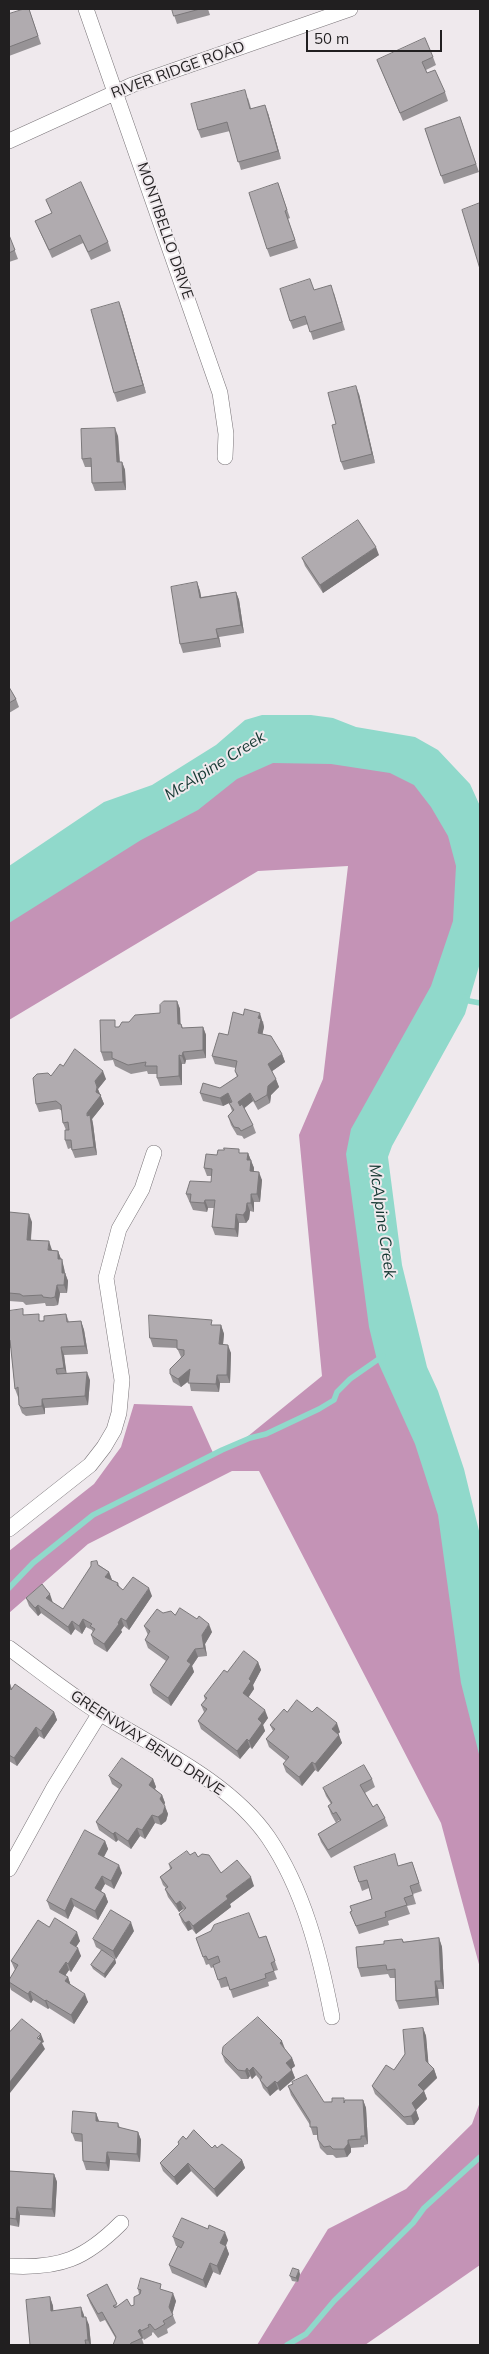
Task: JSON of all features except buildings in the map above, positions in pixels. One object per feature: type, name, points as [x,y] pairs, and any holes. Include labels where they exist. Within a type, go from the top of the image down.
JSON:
[{"type":"street","name":"MONTIBELLO DRIVE","points":[[86,9],[220,393],[226,434],[226,458]]},
{"type":"street","name":"RIVER RIDGE ROAD","points":[[9,141],[116,92],[350,9]]},
{"type":"street","points":[[9,1530],[90,1465],[114,1430],[119,1413],[122,1380],[106,1278],[118,1229],[142,1189],[154,1153]]},
{"type":"street","name":"GREENWAY BEND DRIVE","points":[[9,1648],[100,1713],[216,1786],[248,1813],[267,1836],[295,1885],[326,1984],[332,2017]]},
{"type":"street","points":[[9,1869],[44,1804],[100,1713]]},
{"type":"street","points":[[9,2266],[46,2266],[67,2262],[86,2252],[121,2223]]},
{"type":"shaded area","points":[[257,738],[367,752],[445,803],[479,929],[356,1179],[480,1660],[480,1968],[441,1823],[259,1471],[232,1471],[88,1544],[9,1613],[9,1551],[94,1484],[121,1447],[134,1404],[192,1406],[214,1455],[242,1441],[322,1376],[299,1135],[323,1079],[348,866],[258,871],[9,1020],[9,893]]},
{"type":"shaded area","points":[[480,2102],[480,2265],[365,2345],[257,2345],[328,2229],[406,2189],[472,2124]]},
{"type":"water","name":"McAlpine Creek","points":[[262,715],[311,715],[333,718],[356,727],[415,737],[438,750],[470,784],[480,806],[480,963],[465,1014],[392,1146],[388,1157],[402,1265],[427,1367],[438,1391],[464,1469],[480,1535],[480,1758],[461,1683],[438,1515],[415,1444],[377,1360],[369,1327],[346,1154],[351,1129],[431,986],[453,921],[456,866],[448,836],[431,807],[414,785],[390,773],[331,764],[273,763],[237,779],[198,810],[141,840],[9,923],[9,866],[104,802],[152,785],[216,745],[245,720]]},
{"type":"waterway","points":[[465,997],[469,1001],[480,1003]]},
{"type":"waterway","points":[[9,1588],[33,1563],[93,1515],[222,1450],[250,1438],[266,1434],[319,1409],[334,1400],[337,1392],[350,1379],[383,1356]]},
{"type":"waterway","points":[[287,2345],[306,2334],[334,2301],[413,2223],[424,2208],[480,2157]]}]
